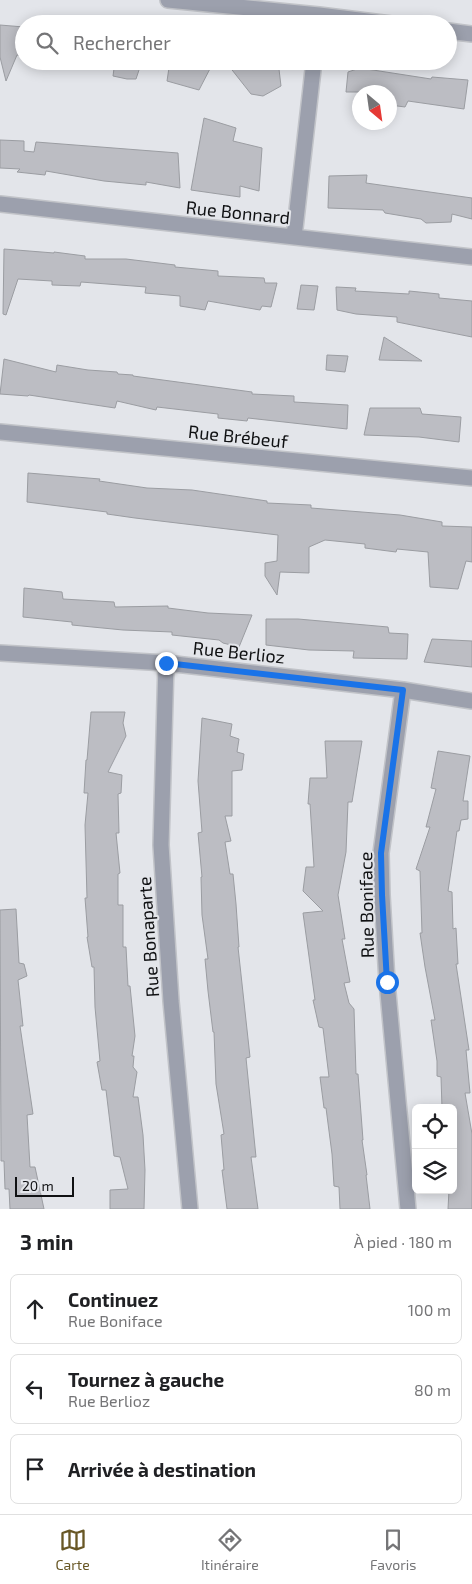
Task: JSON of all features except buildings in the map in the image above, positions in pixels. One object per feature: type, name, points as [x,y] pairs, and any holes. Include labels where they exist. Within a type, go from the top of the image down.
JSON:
[{"type":"street","points":[[168,0],[332,15]]},
{"type":"street","points":[[457,32],[472,34]]},
{"type":"street","points":[[294,237],[313,70]]},
{"type":"street","name":"Rue Bonnard","points":[[0,204],[472,257]]},
{"type":"street","name":"Rue Brébeuf","points":[[0,432],[472,478]]},
{"type":"street","name":"Rue Berlioz","points":[[0,653],[166,663],[403,690],[472,700]]},
{"type":"street","name":"Rue Bonaparte","points":[[166,663],[161,845],[171,1001],[190,1209]]},
{"type":"street","name":"Rue Boniface","points":[[403,690],[381,853],[387,982],[408,1209]]},
{"type":"route","points":[[166,663],[403,690],[381,853],[387,982]]}]
